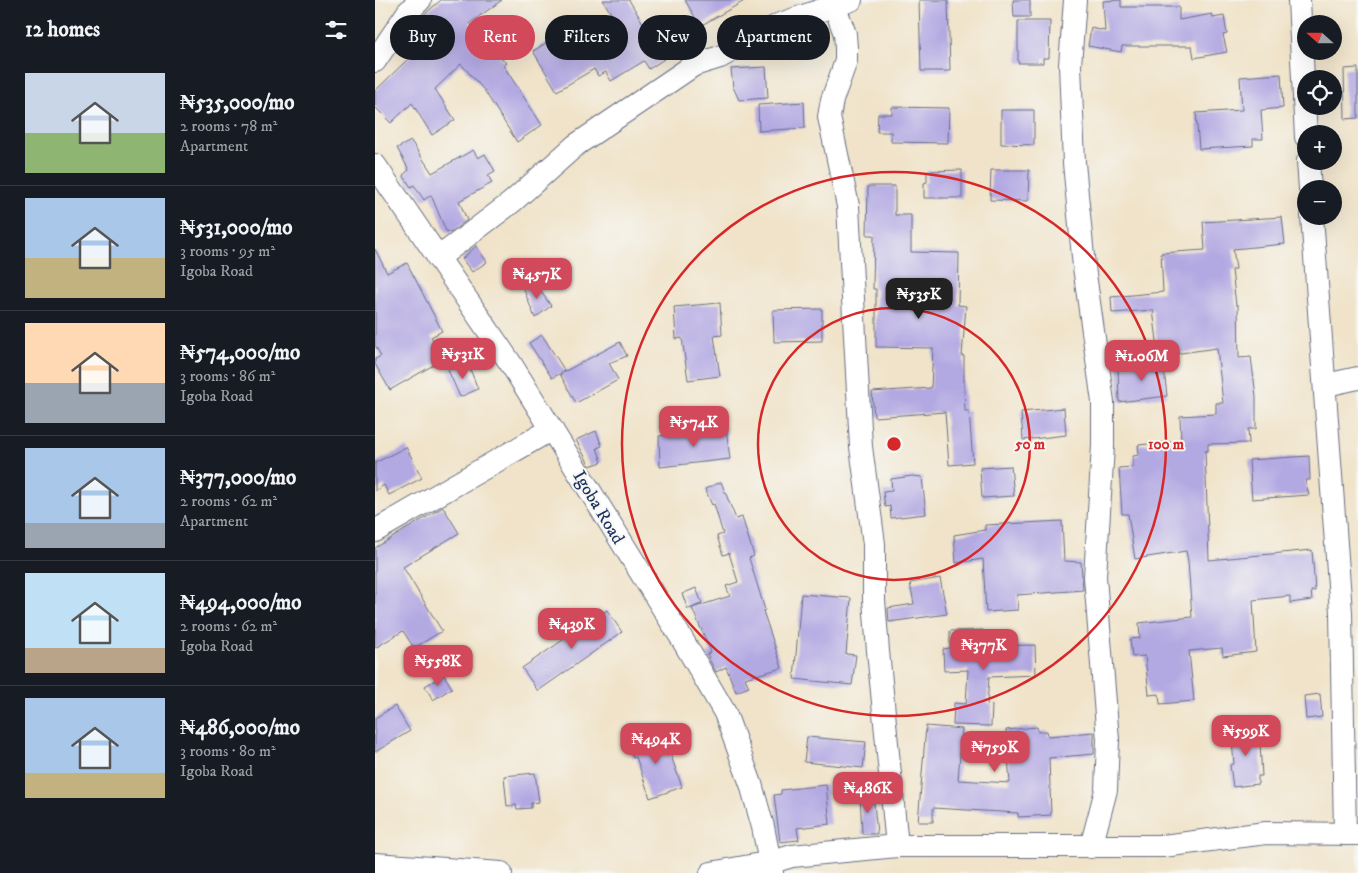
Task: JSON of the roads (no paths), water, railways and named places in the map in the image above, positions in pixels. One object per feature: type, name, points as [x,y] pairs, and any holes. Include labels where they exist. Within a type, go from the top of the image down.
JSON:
[{"type":"street","points":[[375,61],[408,12],[420,0]]},
{"type":"street","points":[[1075,0],[1070,65],[1074,163],[1084,267],[1103,402],[1103,446],[1095,577],[1108,740],[1106,790],[1091,847]]},
{"type":"street","points":[[1299,0],[1305,125]]},
{"type":"street","points":[[841,3],[836,10],[845,34],[846,61],[832,100],[829,116],[848,206],[861,447],[873,544],[876,626],[897,846]]},
{"type":"street","points":[[438,258],[512,202],[576,145],[694,65],[720,57],[780,24],[841,3]]},
{"type":"street","name":"Igoba Road","points":[[375,165],[511,364],[682,639],[725,713],[751,784],[772,868]]},
{"type":"street","points":[[711,873],[772,868],[792,856],[897,846],[1163,846],[1265,833],[1351,834],[1349,611],[1326,384],[1314,225]]},
{"type":"street","points":[[1326,384],[1358,378]]},
{"type":"street","points":[[375,531],[552,429]]},
{"type":"street","points":[[375,864],[501,873]]}]
